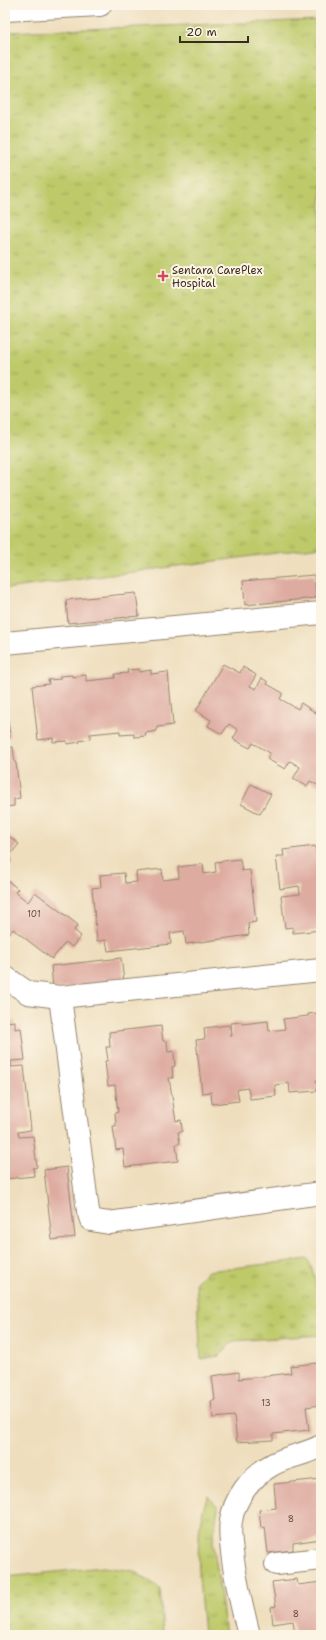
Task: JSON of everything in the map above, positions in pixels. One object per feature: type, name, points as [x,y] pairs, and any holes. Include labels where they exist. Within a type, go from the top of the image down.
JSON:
[{"type":"lane","points":[[5,10],[100,5]]},
{"type":"lane","points":[[5,644],[321,613]]},
{"type":"lane","points":[[5,977],[28,993],[60,997],[321,970]]},
{"type":"lane","points":[[60,997],[88,1211],[91,1220],[109,1223],[321,1193]]},
{"type":"lane","points":[[248,1635],[234,1571],[230,1534],[234,1509],[241,1494],[249,1484],[270,1466],[281,1460],[321,1446]]},
{"type":"lane","points":[[276,1564],[321,1559]]},
{"type":"green space","name":"Sentara CarePlex Hospital","points":[[321,20],[321,547],[5,589],[5,32]]},
{"type":"green space","points":[[308,1259],[318,1285],[321,1287],[321,1335],[233,1341],[219,1356],[201,1359],[196,1282],[208,1271]]},
{"type":"green space","points":[[208,1496],[218,1507],[213,1540],[226,1635],[204,1635],[199,1583],[198,1545],[203,1511]]},
{"type":"green space","points":[[103,1567],[134,1571],[160,1588],[163,1635],[5,1635],[5,1577]]},
{"type":"building","points":[[314,575],[316,598],[245,605],[243,581]]},
{"type":"building","points":[[136,593],[139,616],[68,623],[66,600]]},
{"type":"building","points":[[223,664],[240,673],[243,667],[256,675],[250,686],[256,689],[262,678],[268,682],[267,684],[283,693],[280,699],[298,709],[301,703],[316,713],[317,711],[321,713],[321,722],[318,727],[321,728],[321,787],[310,781],[307,786],[293,779],[300,767],[290,761],[285,769],[267,759],[270,753],[253,743],[250,748],[233,739],[238,730],[229,724],[222,734],[208,726],[211,720],[196,711]]},
{"type":"building","points":[[139,669],[139,672],[151,670],[151,674],[168,672],[173,725],[157,727],[157,731],[145,733],[146,736],[134,737],[134,734],[120,735],[120,731],[90,734],[90,739],[67,744],[67,741],[53,742],[53,738],[38,740],[32,686],[49,684],[48,680],[60,679],[60,676],[72,675],[72,677],[86,675],[86,681],[115,678],[115,674],[128,673],[127,670]]},
{"type":"building","points":[[5,699],[10,737],[5,737]]},
{"type":"building","points":[[5,742],[7,748],[13,747],[20,798],[14,799],[14,806],[5,807]]},
{"type":"building","points":[[251,784],[271,794],[260,814],[241,804]]},
{"type":"building","points":[[5,833],[19,844],[10,855],[11,862],[5,870]]},
{"type":"building","points":[[315,846],[317,861],[321,860],[321,930],[293,933],[293,927],[285,928],[281,896],[300,894],[299,886],[280,889],[276,856],[284,856],[283,850]]},
{"type":"building","points":[[240,859],[242,871],[250,870],[256,922],[248,923],[249,935],[186,944],[184,931],[170,933],[171,944],[108,951],[106,940],[97,941],[92,888],[101,887],[100,875],[124,873],[125,883],[137,882],[136,872],[162,869],[163,880],[179,878],[178,867],[203,864],[204,874],[216,872],[215,862]]},
{"type":"building","points":[[8,881],[18,889],[15,892],[28,902],[35,892],[78,925],[74,930],[81,936],[72,947],[66,942],[52,959],[13,929],[10,933],[5,930],[5,885]]},
{"type":"building","points":[[121,958],[124,981],[53,989],[51,966]]},
{"type":"building","points":[[318,1013],[321,1015],[321,1080],[316,1080],[317,1091],[290,1093],[289,1083],[275,1085],[276,1096],[250,1099],[248,1088],[237,1090],[239,1101],[212,1104],[211,1092],[202,1093],[196,1040],[205,1039],[204,1028],[229,1025],[230,1036],[232,1036],[231,1023],[242,1022],[242,1024],[268,1021],[269,1031],[285,1029],[283,1019],[308,1016],[308,1014]]},
{"type":"building","points":[[15,1021],[15,1029],[21,1028],[25,1060],[11,1061],[11,1067],[24,1066],[31,1130],[18,1132],[19,1137],[33,1136],[37,1167],[33,1168],[34,1176],[5,1179],[5,1022]]},
{"type":"building","points":[[161,1026],[163,1041],[167,1041],[168,1052],[174,1051],[175,1066],[172,1067],[173,1078],[169,1078],[176,1121],[181,1120],[182,1129],[182,1132],[178,1132],[180,1143],[176,1144],[178,1161],[125,1167],[123,1149],[116,1150],[113,1126],[116,1126],[115,1113],[118,1112],[115,1085],[108,1086],[105,1061],[108,1060],[106,1047],[110,1047],[109,1032]]},
{"type":"building","points":[[67,1167],[75,1237],[52,1240],[44,1170]]},
{"type":"building","points":[[316,1363],[317,1370],[321,1369],[321,1383],[319,1384],[320,1389],[321,1388],[321,1405],[306,1407],[309,1430],[273,1434],[273,1440],[237,1442],[234,1416],[213,1418],[211,1401],[215,1400],[212,1376],[239,1372],[239,1379],[291,1373],[290,1366]]},
{"type":"building","points":[[321,1479],[321,1539],[293,1543],[293,1550],[268,1553],[265,1527],[261,1528],[259,1510],[276,1508],[274,1484]]},
{"type":"building","points":[[297,1579],[298,1585],[321,1582],[321,1635],[295,1635],[293,1621],[273,1624],[271,1607],[276,1606],[272,1582]]},
{"type":"place","name":"Sentara CarePlex Hospital","points":[[163,276]]}]
